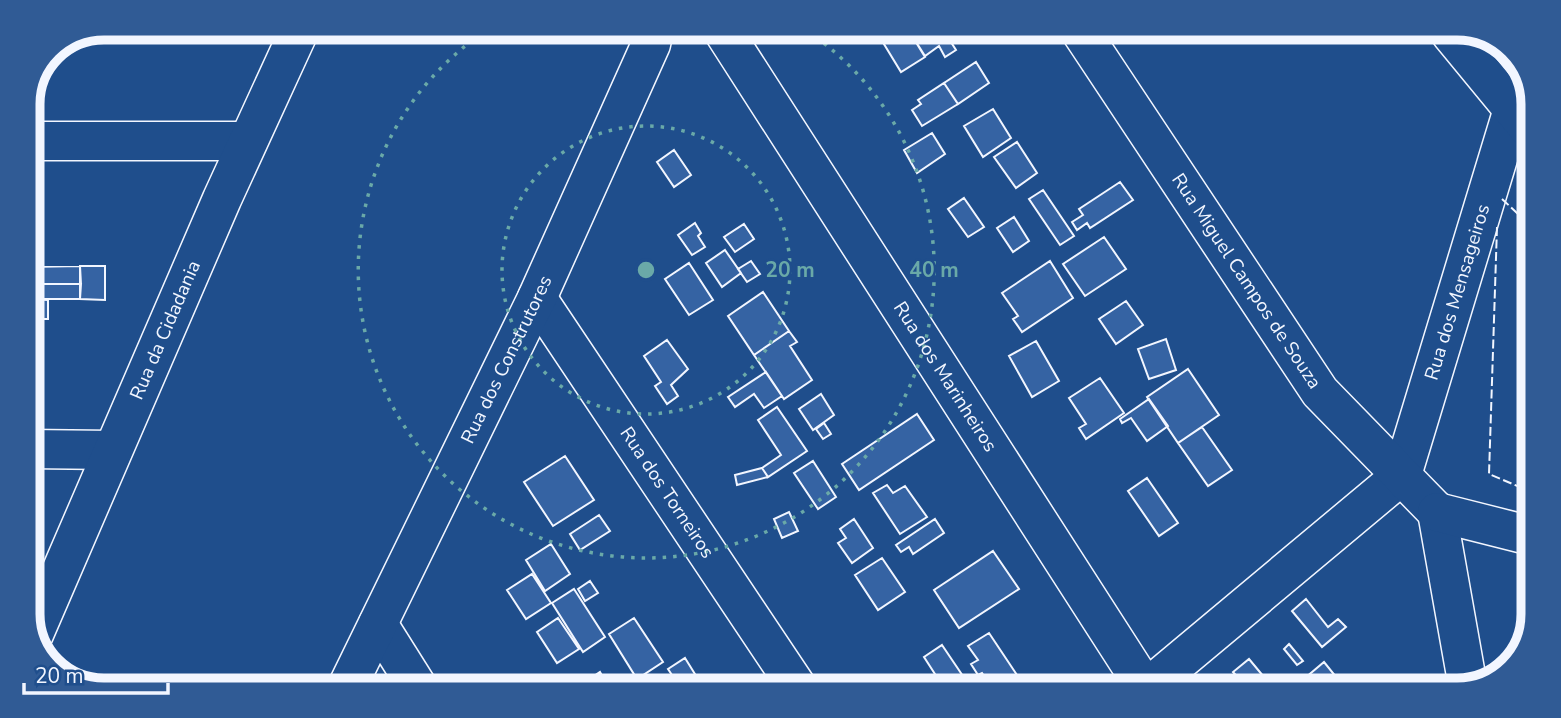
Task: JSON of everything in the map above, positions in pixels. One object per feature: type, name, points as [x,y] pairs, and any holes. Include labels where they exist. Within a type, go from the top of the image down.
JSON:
[{"type":"street","name":"Rua da Cidadania","points":[[40,620],[248,141],[295,40]]},
{"type":"street","name":"Rua dos Construtores","points":[[351,678],[537,298],[652,40]]},
{"type":"street","name":"Rua dos Marinheiros","points":[[729,40],[1139,678]]},
{"type":"street","name":"Rua Miguel Campos de Souza","points":[[1086,40],[1320,392],[1437,512]]},
{"type":"street","points":[[1456,40],[1521,119]]},
{"type":"street","name":"Rua dos Mensageiros","points":[[1402,475],[1521,127]]},
{"type":"street","points":[[40,141],[248,141]]},
{"type":"street","name":"Rua dos Torneiros","points":[[537,298],[791,678]]},
{"type":"street","points":[[40,449],[113,450]]},
{"type":"street","points":[[1159,678],[1402,475]]},
{"type":"street","points":[[1466,677],[1437,512],[1521,534]]},
{"type":"street","points":[[378,624],[413,678]]},
{"type":"building","points":[[881,40],[915,40],[925,57],[901,72]]},
{"type":"building","points":[[915,40],[950,40],[956,50],[945,57],[939,46],[925,56]]},
{"type":"building","points":[[976,62],[989,83],[958,104],[944,83]]},
{"type":"building","points":[[944,83],[958,104],[922,126],[912,110],[921,104],[918,100]]},
{"type":"building","points":[[993,109],[1011,138],[983,157],[964,126]]},
{"type":"building","points":[[932,133],[945,154],[917,173],[904,150]]},
{"type":"building","points":[[1017,142],[1037,173],[1016,188],[994,157]]},
{"type":"building","points":[[674,150],[691,175],[674,187],[657,162]]},
{"type":"building","points":[[1120,182],[1133,200],[1090,228],[1087,223],[1077,230],[1072,222],[1083,215],[1079,209]]},
{"type":"building","points":[[1043,190],[1074,236],[1060,245],[1029,199]]},
{"type":"building","points":[[964,198],[984,227],[968,237],[948,209]]},
{"type":"building","points":[[1014,217],[1029,241],[1013,252],[997,228]]},
{"type":"building","points":[[695,223],[701,233],[698,236],[705,247],[692,255],[678,235]]},
{"type":"building","points":[[744,224],[754,239],[735,252],[724,237]]},
{"type":"building","points":[[1104,237],[1126,269],[1085,296],[1063,264]]},
{"type":"building","points":[[725,250],[741,273],[722,287],[706,263]]},
{"type":"building","points":[[751,261],[760,274],[747,282],[738,269]]},
{"type":"building","points":[[1050,261],[1073,298],[1022,332],[1013,319],[1018,316],[1002,293]]},
{"type":"building","points":[[689,263],[713,300],[689,315],[665,279]]},
{"type":"building","points":[[80,266],[105,266],[105,300],[80,299]]},
{"type":"building","points":[[80,266],[81,284],[40,284],[40,267]]},
{"type":"building","points":[[40,284],[81,284],[80,299],[40,299]]},
{"type":"building","points":[[763,292],[789,331],[754,355],[728,316]]},
{"type":"building","points":[[40,300],[48,300],[48,319],[40,319]]},
{"type":"building","points":[[1126,301],[1143,325],[1116,344],[1099,319]]},
{"type":"building","points":[[789,331],[797,342],[790,346],[812,380],[784,399],[754,355]]},
{"type":"building","points":[[1166,339],[1176,370],[1149,379],[1138,349]]},
{"type":"building","points":[[667,340],[688,369],[671,385],[678,396],[667,404],[655,386],[661,382],[644,356]]},
{"type":"building","points":[[1036,341],[1059,381],[1032,397],[1009,356]]},
{"type":"building","points":[[1188,369],[1219,415],[1178,443],[1147,397]]},
{"type":"building","points":[[766,372],[782,396],[764,408],[754,394],[735,407],[728,397]]},
{"type":"building","points":[[1100,378],[1124,413],[1086,439],[1079,428],[1086,424],[1069,398]]},
{"type":"building","points":[[821,394],[834,415],[813,430],[799,409]]},
{"type":"building","points":[[1149,399],[1168,426],[1147,441],[1131,418],[1122,423],[1120,419]]},
{"type":"building","points":[[777,407],[807,451],[768,477],[762,468],[781,455],[758,420]]},
{"type":"building","points":[[917,414],[934,440],[859,490],[842,464]]},
{"type":"building","points":[[824,423],[831,434],[823,439],[816,429]]},
{"type":"building","points":[[1202,427],[1232,470],[1208,486],[1178,443]]},
{"type":"building","points":[[565,456],[594,500],[553,526],[524,482]]},
{"type":"building","points":[[813,461],[836,497],[818,509],[794,473]]},
{"type":"building","points":[[762,468],[768,477],[737,485],[735,475]]},
{"type":"building","points":[[1147,478],[1178,523],[1159,536],[1128,491]]},
{"type":"building","points":[[887,485],[893,493],[905,486],[927,517],[900,534],[873,493]]},
{"type":"building","points":[[789,512],[798,531],[782,538],[774,519]]},
{"type":"building","points":[[599,515],[610,531],[580,550],[570,534]]},
{"type":"building","points":[[854,519],[873,548],[852,563],[838,543],[846,538],[840,529]]},
{"type":"building","points":[[935,519],[944,533],[913,554],[909,547],[901,552],[896,545]]},
{"type":"building","points":[[551,544],[570,574],[545,591],[526,560]]},
{"type":"building","points":[[993,551],[1019,589],[959,628],[934,590]]},
{"type":"building","points":[[882,558],[905,592],[878,610],[855,575]]},
{"type":"building","points":[[532,574],[551,603],[526,619],[507,590]]},
{"type":"building","points":[[590,581],[598,593],[585,601],[578,589]]},
{"type":"building","points":[[574,589],[605,637],[583,652],[552,603]]},
{"type":"building","points":[[1306,599],[1328,627],[1338,619],[1346,627],[1322,647],[1292,611]]},
{"type":"building","points":[[558,618],[579,649],[557,663],[537,632]]},
{"type":"building","points":[[634,618],[663,662],[636,678],[609,634]]},
{"type":"building","points":[[989,633],[1019,678],[985,678],[982,673],[978,675],[971,664],[978,660],[968,646]]},
{"type":"building","points":[[1289,644],[1303,661],[1297,665],[1284,649]]},
{"type":"building","points":[[942,645],[964,678],[938,678],[924,657]]},
{"type":"building","points":[[685,658],[697,678],[674,678],[668,669]]},
{"type":"building","points":[[1249,659],[1265,678],[1238,678],[1233,672]]},
{"type":"building","points":[[1324,662],[1337,678],[1305,678]]},
{"type":"building","points":[[600,672],[603,678],[591,678]]},
{"type":"fence","points":[[1502,199],[1521,217]]},
{"type":"fence","points":[[1497,227],[1489,474],[1521,488]]}]
